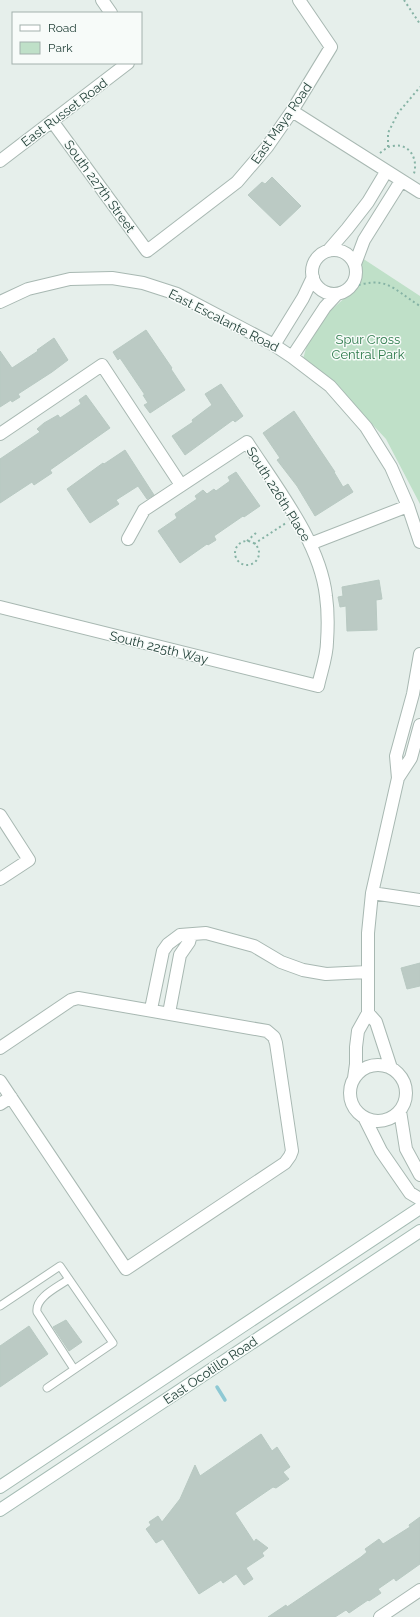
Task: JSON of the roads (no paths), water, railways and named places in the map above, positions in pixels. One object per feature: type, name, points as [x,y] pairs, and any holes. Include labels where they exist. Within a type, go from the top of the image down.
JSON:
[{"type":"street","points":[[102,0],[110,12]]},
{"type":"street","name":"East Maya Road","points":[[148,251],[238,182],[267,147],[292,111],[330,47],[299,0]]},
{"type":"street","name":"East Russet Road","points":[[0,161],[127,64]]},
{"type":"street","points":[[292,111],[386,172],[420,192]]},
{"type":"street","name":"South 227th Street","points":[[52,121],[148,251]]},
{"type":"street","points":[[284,351],[313,277],[314,264],[317,258],[328,251],[347,229],[368,202],[386,172]]},
{"type":"street","points":[[284,351],[337,294],[349,288],[356,277],[355,264],[364,240],[404,183]]},
{"type":"street","points":[[328,251],[334,250],[347,254],[355,264]]},
{"type":"street","points":[[313,277],[315,283],[324,291],[337,294]]},
{"type":"street","name":"East Escalante Road","points":[[0,302],[28,289],[70,279],[112,278],[143,283],[177,294],[284,351],[330,386],[366,426],[391,467],[408,506],[420,542]]},
{"type":"street","points":[[0,434],[102,365],[181,485],[144,510],[128,539]]},
{"type":"street","name":"South 226th Place","points":[[181,485],[247,442],[295,516],[319,565],[326,596],[327,643],[318,686]]},
{"type":"street","points":[[310,544],[408,506]]},
{"type":"street","name":"South 225th Way","points":[[0,607],[318,686]]},
{"type":"street","points":[[354,1078],[358,1031],[368,1013],[368,933],[372,893],[398,778],[396,756],[413,694],[420,654]]},
{"type":"street","points":[[398,778],[411,758],[420,725]]},
{"type":"street","points":[[0,816],[29,860],[0,879]]},
{"type":"street","points":[[372,893],[420,900]]},
{"type":"street","points":[[151,1009],[163,951],[175,938],[186,934],[191,935],[196,933],[206,933],[244,942],[263,950],[292,967],[316,973],[331,974],[367,972]]},
{"type":"street","points":[[169,1013],[180,955],[189,942],[191,935]]},
{"type":"street","points":[[0,1048],[75,998],[82,997],[258,1028],[272,1034],[276,1043],[292,1151],[285,1163],[126,1269],[0,1081]]},
{"type":"street","points":[[368,1013],[376,1022],[391,1068]]},
{"type":"street","points":[[365,1119],[374,1122],[384,1121],[393,1117],[400,1111],[405,1099],[406,1087],[403,1079],[391,1068],[383,1065],[375,1065],[366,1067],[359,1072],[350,1085],[350,1101],[353,1108],[365,1119],[381,1151],[410,1193],[420,1199]]},
{"type":"street","points":[[0,1104],[11,1097]]},
{"type":"street","points":[[400,1111],[406,1149],[420,1175]]},
{"type":"street","name":"East Ocotillo Road","points":[[0,1487],[420,1208]]},
{"type":"street","name":"East Ocotillo Road","points":[[0,1510],[420,1231]]},
{"type":"street","points":[[380,1617],[420,1590]]},
{"type":"lane","points":[[0,1306],[60,1266],[113,1343],[47,1388]]},
{"type":"lane","points":[[69,1280],[42,1298],[36,1307],[37,1312],[74,1369]]},
{"type":"waterway","points":[[217,1387],[225,1400]]},
{"type":"park label","name":"Spur Cross Central Park","points":[[368,346]]}]
